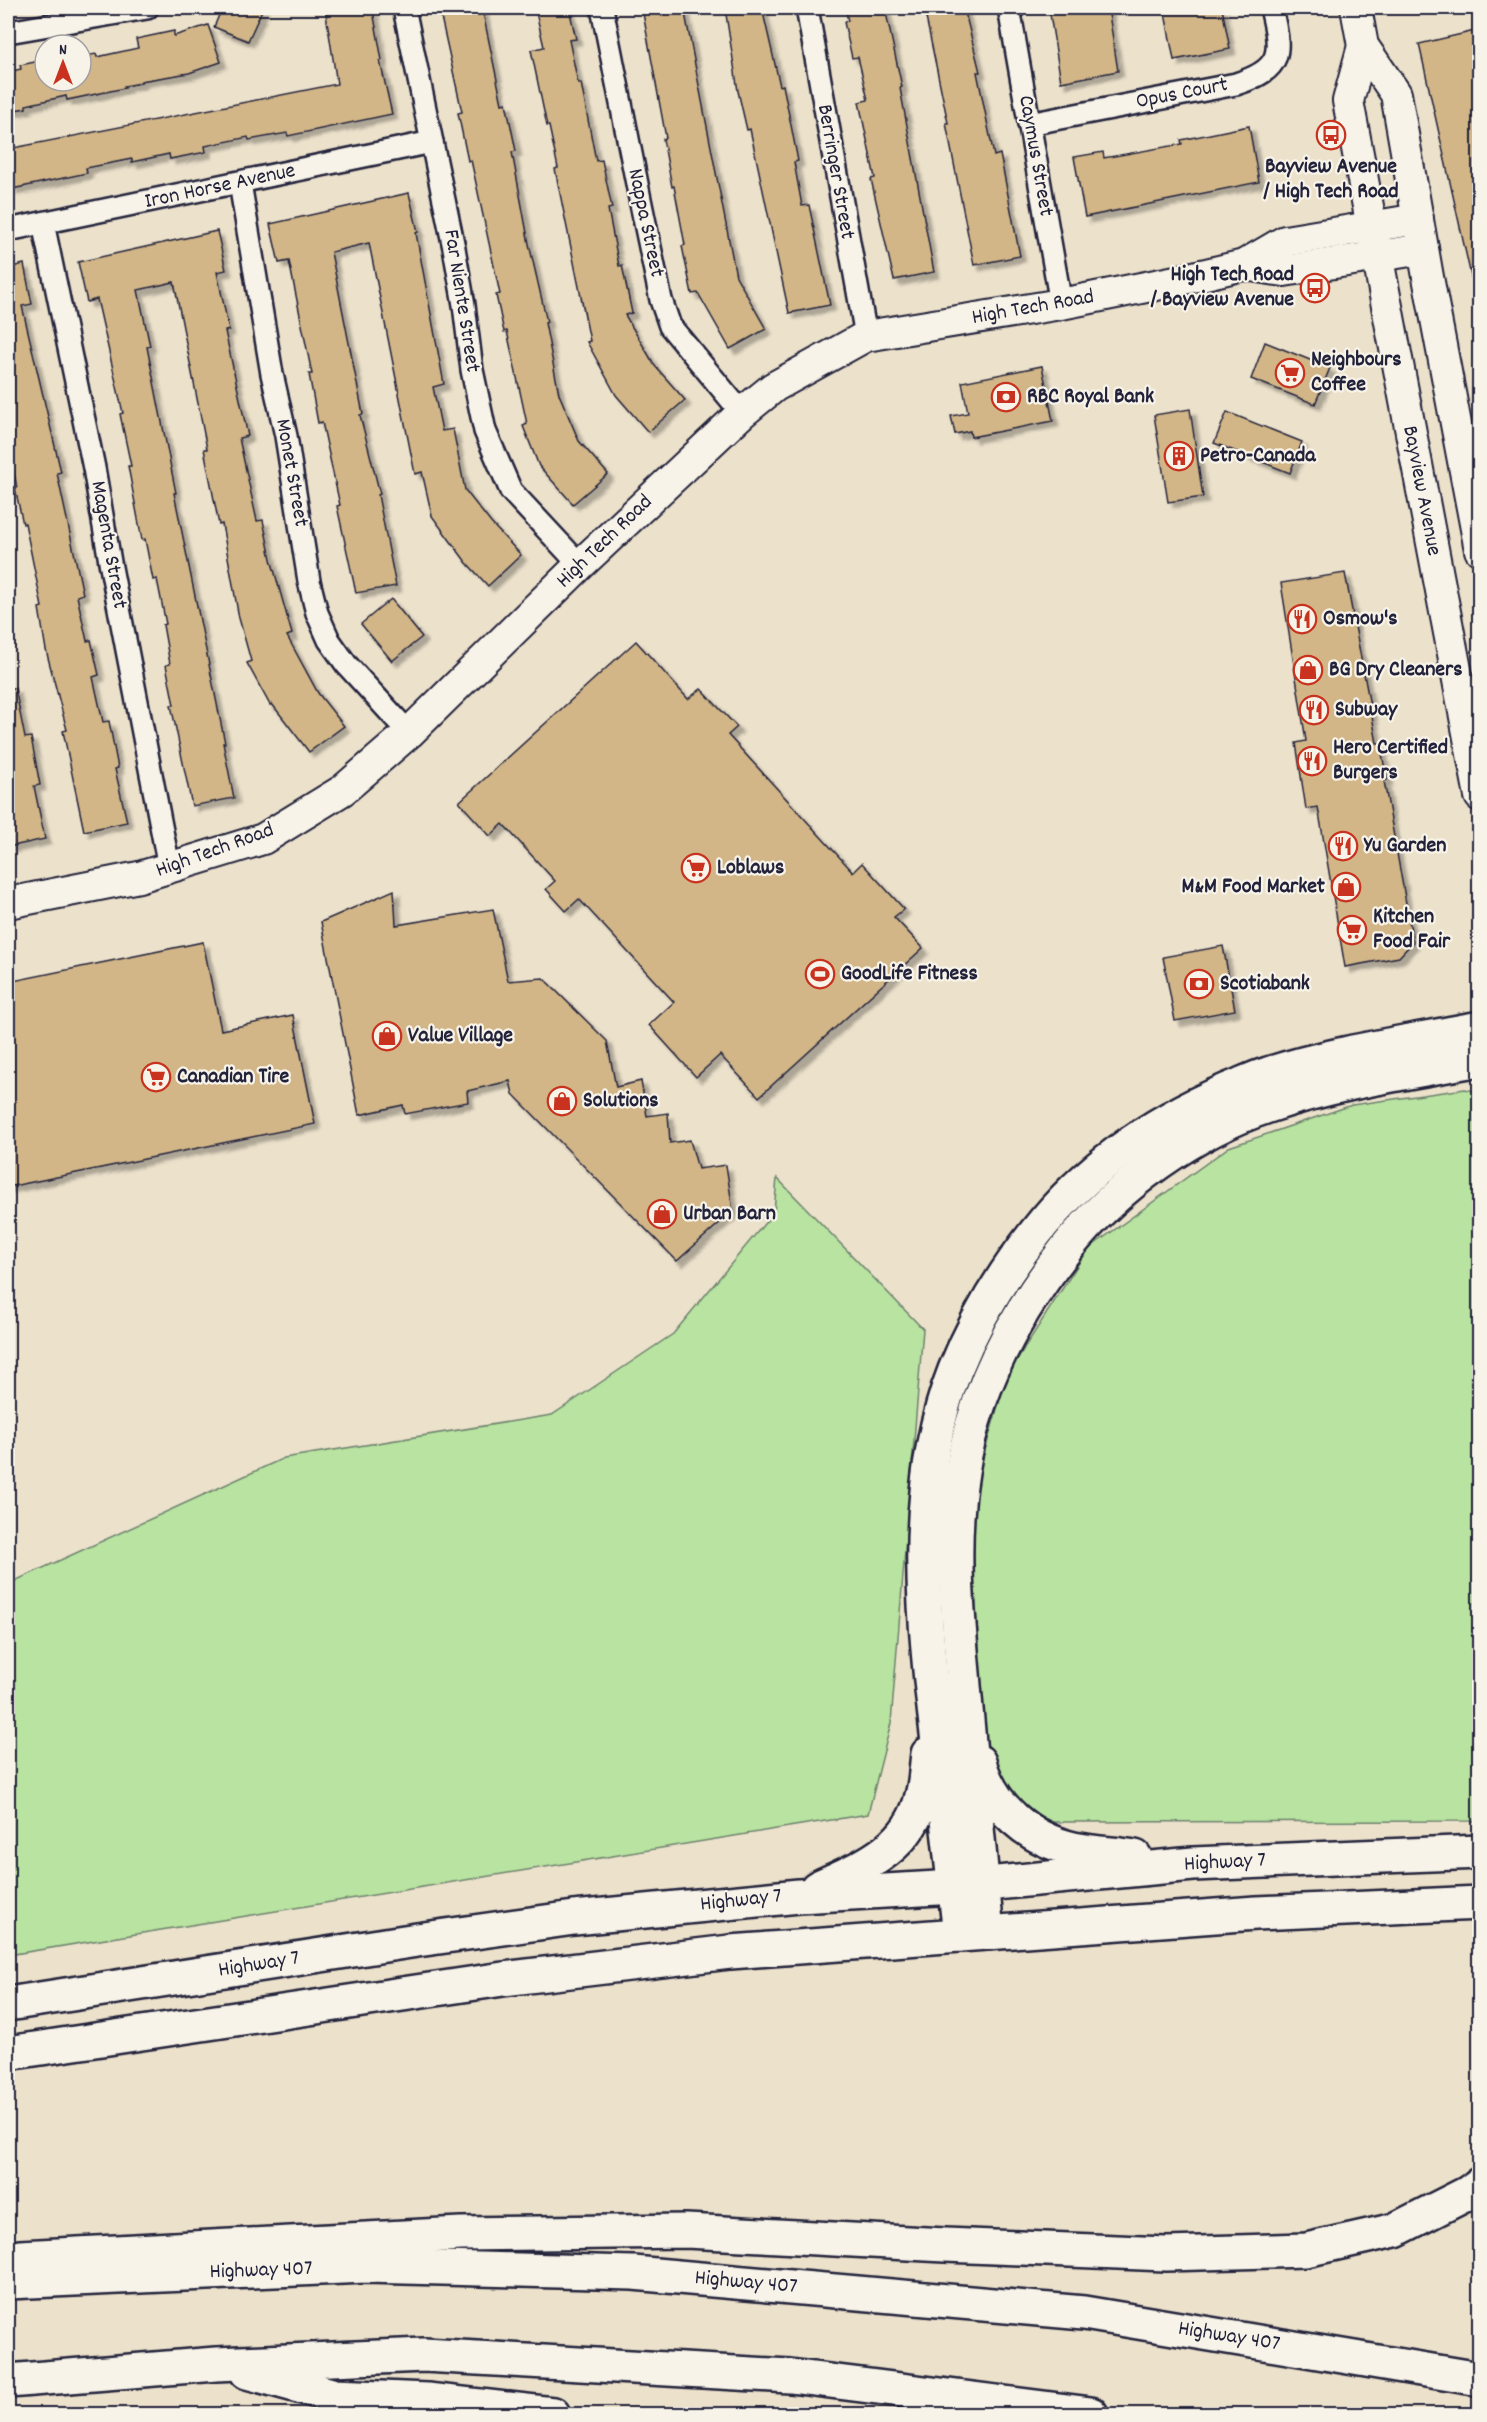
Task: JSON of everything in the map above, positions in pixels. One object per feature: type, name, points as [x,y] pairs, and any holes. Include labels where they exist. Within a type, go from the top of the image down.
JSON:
[{"type":"main road","points":[[973,1934],[950,1711],[924,1594],[925,1530],[930,1473],[954,1372],[980,1315],[1008,1268],[1046,1219],[1082,1181],[1116,1153],[1166,1120],[1266,1074],[1339,1056],[1479,1028]]},
{"type":"main road","points":[[799,1896],[868,1865],[902,1838],[915,1818],[950,1711],[958,1620],[956,1550],[962,1472],[978,1408],[1000,1348],[1039,1283],[1081,1230],[1132,1181],[1196,1138],[1281,1102],[1349,1083],[1479,1059]]},
{"type":"main road","points":[[950,1711],[990,1791],[1001,1807],[1037,1836],[1073,1849],[1193,1864]]},
{"type":"main road","name":"Highway 7","points":[[8,2004],[552,1921],[799,1896],[969,1886],[1193,1864],[1479,1852]]},
{"type":"main road","points":[[8,2053],[503,1979],[730,1952],[1256,1913],[1479,1903]]},
{"type":"main road","points":[[8,2263],[20,2257],[461,2234],[687,2231],[1166,2254],[1306,2250],[1395,2230],[1468,2193],[1479,2184]]},
{"type":"main road","name":"Highway 407","points":[[8,2282],[366,2266],[633,2273],[1084,2313],[1479,2379]]},
{"type":"main road","points":[[8,2381],[216,2364],[435,2356],[790,2376],[1091,2415]]},
{"type":"main road","points":[[216,2364],[335,2396],[427,2400],[553,2415]]},
{"type":"street","points":[[8,32],[147,8]]},
{"type":"street","name":"Far Niente Street","points":[[404,8],[464,305],[472,370],[485,431],[511,491],[580,565]]},
{"type":"street","name":"Nappa Street","points":[[602,8],[640,199],[662,300],[670,326],[742,413]]},
{"type":"street","name":"Berringer Street","points":[[807,8],[866,336]]},
{"type":"street","name":"Caymus Street","points":[[1009,8],[1061,304]]},
{"type":"street","name":"Opus Court","points":[[1029,124],[1236,84],[1265,73],[1274,62],[1278,44],[1271,8]]},
{"type":"street","name":"Bayview Avenue","points":[[1356,8],[1363,46],[1396,94],[1479,550]]},
{"type":"street","name":"Bayview Avenue","points":[[1363,46],[1348,101],[1479,796]]},
{"type":"street","name":"Iron Horse Avenue","points":[[8,230],[432,142]]},
{"type":"street","name":"Monet Street","points":[[240,183],[272,374],[286,436],[309,581],[317,613],[328,640],[346,664],[409,733]]},
{"type":"street","name":"High Tech Road","points":[[8,903],[139,878],[263,839],[343,790],[409,733],[580,565],[742,413],[774,387],[866,336],[1061,304],[1244,265],[1285,241],[1418,219]]},
{"type":"street","name":"Magenta Street","points":[[43,223],[94,468],[169,867]]},
{"type":"street","name":"High Tech Road","points":[[1244,265],[1284,271],[1423,249]]},
{"type":"green space","points":[[1465,1089],[1479,1092],[1479,1821],[1053,1822],[1011,1804],[985,1745],[969,1505],[1007,1375],[1088,1249],[1229,1147],[1352,1105]]},
{"type":"green space","points":[[777,1178],[923,1329],[891,1723],[868,1814],[8,1955],[8,1584],[284,1458],[552,1415],[673,1334],[774,1212]]},
{"type":"building","points":[[222,8],[263,8],[248,41],[214,27]]},
{"type":"building","points":[[325,8],[368,8],[369,12],[373,11],[382,60],[380,61],[392,114],[288,136],[287,133],[249,140],[248,137],[205,146],[206,152],[170,159],[169,154],[86,168],[87,173],[12,189],[8,149],[337,84]]},
{"type":"building","points":[[439,8],[482,8],[502,104],[506,103],[516,151],[512,152],[529,244],[547,322],[545,323],[559,394],[579,441],[608,474],[573,504],[539,466],[523,426],[527,424],[507,331],[504,332],[496,295],[500,294],[471,160],[468,161],[458,113],[462,112]]},
{"type":"building","points":[[535,8],[569,8],[576,39],[569,40],[578,83],[581,83],[596,161],[602,160],[612,208],[608,209],[619,266],[622,265],[632,313],[625,315],[655,366],[685,400],[648,432],[616,395],[587,342],[590,341],[555,169],[558,168],[531,50],[544,47]]},
{"type":"building","points":[[642,8],[684,8],[736,276],[766,329],[730,349],[698,293],[692,294],[682,246],[685,245],[674,186],[672,187],[663,139],[666,138]]},
{"type":"building","points":[[725,8],[762,8],[780,86],[783,85],[798,161],[794,162],[802,206],[809,205],[830,305],[789,313],[750,129],[747,130],[738,91]]},
{"type":"building","points":[[845,8],[885,8],[902,87],[900,88],[934,272],[894,280],[871,179],[875,178],[859,102],[868,100],[858,57],[852,58],[844,22],[848,21]]},
{"type":"building","points":[[924,8],[964,8],[980,72],[977,72],[994,156],[1000,154],[1020,256],[974,265]]},
{"type":"building","points":[[1049,8],[1108,8],[1118,71],[1061,82]]},
{"type":"building","points":[[1164,8],[1222,8],[1230,49],[1174,60]]},
{"type":"building","points":[[208,25],[221,62],[189,73],[141,81],[141,83],[124,86],[125,88],[67,100],[66,96],[8,111],[8,72],[21,69],[20,65],[33,62],[33,93],[93,93],[93,55],[96,54],[97,57],[138,48],[136,39],[174,31],[174,36]]},
{"type":"building","points":[[1479,30],[1479,285],[1473,285],[1419,44]]},
{"type":"building","points":[[1249,126],[1259,182],[1085,217],[1074,157],[1103,152],[1104,158],[1182,144],[1181,140]]},
{"type":"building","points":[[409,193],[418,232],[416,233],[444,384],[433,387],[442,431],[453,429],[465,490],[491,523],[521,555],[488,586],[466,562],[432,516],[422,472],[415,474],[369,243],[331,252],[363,414],[360,415],[380,494],[378,495],[396,586],[356,593],[322,422],[318,423],[309,374],[312,374],[289,261],[279,263],[270,224]]},
{"type":"building","points":[[217,231],[226,270],[217,272],[229,330],[225,331],[248,436],[239,438],[257,521],[263,520],[271,559],[292,634],[287,636],[318,693],[344,726],[309,752],[272,704],[270,705],[247,663],[251,661],[239,618],[222,524],[219,525],[204,449],[207,449],[174,282],[138,290],[150,346],[147,347],[176,493],[174,493],[234,798],[192,806],[171,705],[174,705],[166,665],[170,664],[163,625],[166,624],[157,579],[153,580],[145,539],[142,540],[128,466],[131,466],[120,414],[123,413],[97,299],[87,302],[78,262]]},
{"type":"building","points":[[24,264],[32,304],[22,306],[61,472],[57,473],[83,594],[77,596],[87,641],[91,640],[99,675],[93,677],[103,722],[109,721],[118,768],[115,769],[127,822],[84,831],[63,731],[67,730],[46,650],[39,608],[42,607],[25,523],[23,524],[15,488],[17,488],[8,442],[8,268]]},
{"type":"building","name":"Neighbours Coffee","points":[[1265,342],[1330,368],[1315,404],[1251,379]]},
{"type":"building","name":"RBC Royal Bank","points":[[1042,366],[1053,421],[971,437],[970,431],[955,434],[951,416],[968,413],[962,382]]},
{"type":"building","name":"Petro-Canada","points":[[1190,409],[1203,497],[1168,502],[1154,415]]},
{"type":"building","name":"Petro-Canada","points":[[1227,412],[1302,442],[1290,473],[1214,443]]},
{"type":"building","points":[[1345,573],[1377,743],[1380,743],[1387,780],[1384,781],[1413,942],[1399,957],[1345,967],[1318,807],[1306,809],[1296,743],[1306,741],[1281,583]]},
{"type":"building","points":[[391,599],[422,637],[392,661],[361,624]]},
{"type":"building","name":"Loblaws","points":[[636,641],[688,699],[701,689],[737,727],[728,735],[853,872],[862,863],[904,909],[894,917],[923,948],[759,1097],[720,1055],[696,1077],[649,1025],[674,1002],[579,899],[566,911],[546,889],[555,881],[503,824],[490,836],[459,802]]},
{"type":"building","points":[[15,688],[25,738],[31,737],[40,785],[34,786],[45,839],[8,847],[8,689]]},
{"type":"building","points":[[394,890],[396,925],[493,909],[508,981],[543,978],[607,1041],[616,1087],[641,1081],[647,1116],[668,1113],[670,1143],[690,1140],[698,1169],[726,1165],[733,1211],[677,1261],[513,1094],[510,1081],[467,1091],[468,1102],[405,1114],[403,1105],[359,1115],[321,922]]},
{"type":"building","name":"Canadian Tire","points":[[203,942],[221,1030],[293,1015],[315,1124],[8,1187],[8,982]]},
{"type":"building","name":"Scotiabank","points":[[1223,946],[1235,1010],[1175,1021],[1163,957]]},
{"type":"place","name":"Bayview Avenue / High Tech Road","points":[[1331,135]]},
{"type":"place","name":"High Tech Road / Bayview Avenue","points":[[1315,288]]},
{"type":"place","name":"Neighbours Coffee","points":[[1290,373]]},
{"type":"place","name":"RBC Royal Bank","points":[[1006,397]]},
{"type":"place","name":"Petro-Canada","points":[[1179,456]]},
{"type":"place","name":"Osmow's","points":[[1302,619]]},
{"type":"place","name":"BG Dry Cleaners","points":[[1308,670]]},
{"type":"place","name":"Subway","points":[[1314,710]]},
{"type":"place","name":"Hero Certified Burgers","points":[[1312,761]]},
{"type":"place","name":"Yu Garden","points":[[1343,846]]},
{"type":"place","name":"Loblaws","points":[[696,868]]},
{"type":"place","name":"M&M Food Market","points":[[1346,887]]},
{"type":"place","name":"Kitchen Food Fair","points":[[1352,930]]},
{"type":"place","name":"GoodLife Fitness","points":[[820,974]]},
{"type":"place","name":"Scotiabank","points":[[1199,984]]},
{"type":"place","name":"Value Village","points":[[387,1036]]},
{"type":"place","name":"Canadian Tire","points":[[156,1077]]},
{"type":"place","name":"Solutions","points":[[562,1101]]},
{"type":"place","name":"Urban Barn","points":[[662,1214]]}]
